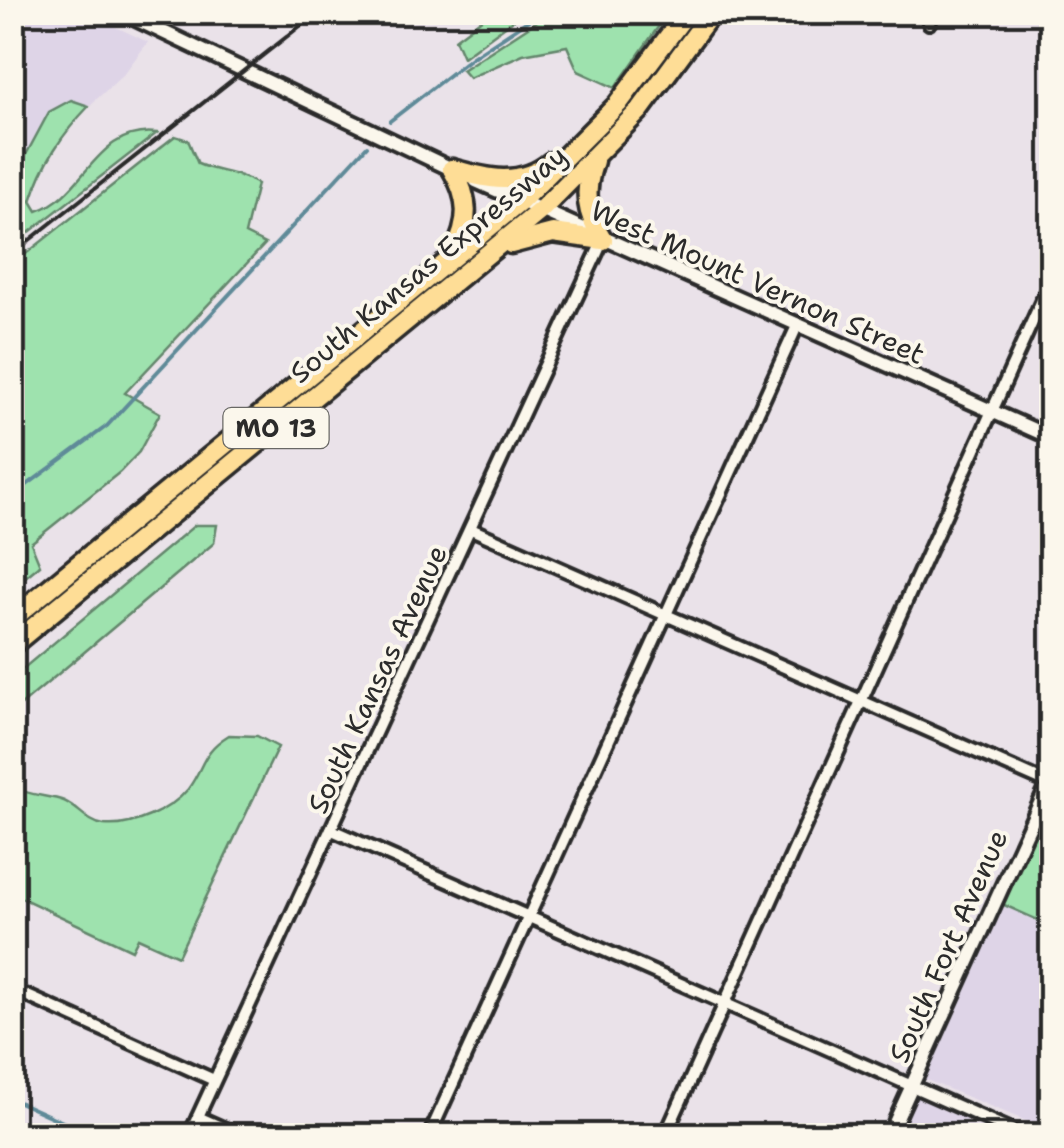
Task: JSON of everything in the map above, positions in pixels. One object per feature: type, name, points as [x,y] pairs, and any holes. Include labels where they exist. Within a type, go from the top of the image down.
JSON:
[{"type":"main road","name":"South Kansas Expressway","points":[[12,619],[520,202],[604,118],[687,12]]},
{"type":"main road","name":"South Kansas Expressway","points":[[12,645],[540,211],[595,159],[665,80],[712,12]]},
{"type":"main road","points":[[452,169],[496,180],[530,176],[548,165],[594,118],[604,118]]},
{"type":"main road","points":[[595,159],[586,199],[603,240]]},
{"type":"main road","points":[[452,169],[464,192],[467,217],[452,257]]},
{"type":"main road","points":[[478,262],[535,234],[563,233],[603,240]]},
{"type":"street","name":"West Mount Vernon Street","points":[[121,12],[149,18],[603,240],[1052,438]]},
{"type":"street","name":"South Kansas Avenue","points":[[189,1136],[603,240]]},
{"type":"street","points":[[665,1136],[1052,278]]},
{"type":"street","points":[[429,1136],[797,326]]},
{"type":"street","points":[[470,528],[1051,782]]},
{"type":"street","name":"South Fort Avenue","points":[[889,1136],[1051,782]]},
{"type":"street","points":[[332,830],[1025,1136]]},
{"type":"street","points":[[12,989],[214,1080]]},
{"type":"street","points":[[198,1116],[241,1136]]},
{"type":"shaded area","points":[[13,13],[86,13],[148,42],[123,75],[89,106],[71,100],[13,179]]},
{"type":"shaded area","points":[[1002,904],[1051,926],[1051,1131],[924,1079]]},
{"type":"shaded area","points":[[917,1095],[969,1116],[960,1135],[897,1136]]},
{"type":"green space","points":[[491,12],[523,13],[463,57],[455,39]]},
{"type":"green space","points":[[551,12],[668,13],[615,88],[578,71],[567,46],[523,54],[469,78],[462,70]]},
{"type":"green space","points":[[71,100],[89,106],[62,138],[41,174],[31,201],[37,211],[68,191],[119,140],[157,133],[13,245],[13,179],[49,112]]},
{"type":"green space","points":[[175,136],[188,140],[198,164],[257,184],[245,234],[265,244],[125,393],[160,413],[139,452],[120,472],[31,543],[40,565],[13,587],[13,264]]},
{"type":"green space","points":[[195,525],[217,525],[214,543],[13,712],[13,677]]},
{"type":"green space","points":[[229,735],[257,736],[278,747],[178,956],[138,938],[132,950],[13,894],[13,787],[64,801],[98,824],[126,824],[150,816],[181,797],[208,753]]},
{"type":"green space","points":[[1051,796],[1051,926],[1002,904]]},
{"type":"waterway","points":[[390,121],[471,58],[541,12]]},
{"type":"waterway","points":[[12,496],[107,426],[367,146]]},
{"type":"waterway","points":[[12,1099],[94,1136]]},
{"type":"railway","points":[[12,254],[318,12]]}]
